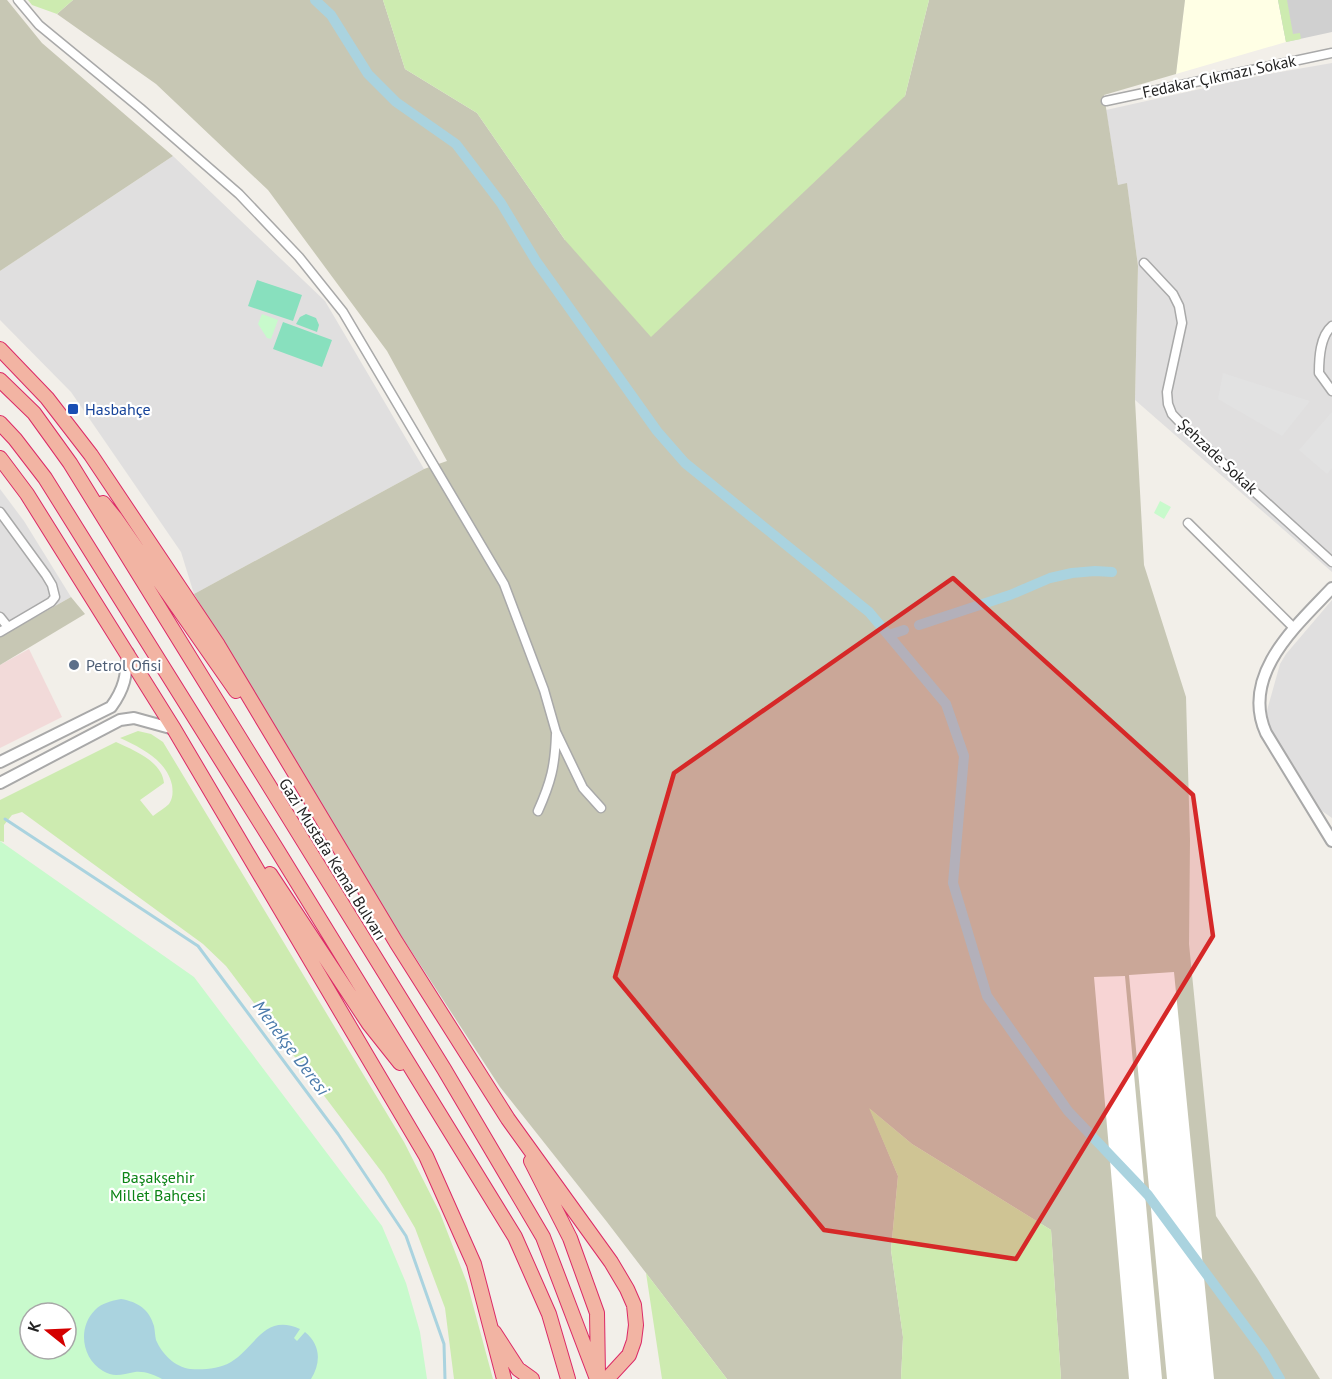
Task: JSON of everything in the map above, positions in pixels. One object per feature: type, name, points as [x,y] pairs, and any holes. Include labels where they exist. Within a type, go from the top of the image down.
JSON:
[{"type":"highway","points":[[0,349],[47,398],[91,455],[218,645],[396,942],[508,1119],[611,1262],[627,1289],[634,1305],[636,1326],[629,1355],[607,1379]]},
{"type":"highway","name":"Gazi Mustafa Kemal Bulvarı","points":[[0,380],[34,413],[70,463],[437,1059],[543,1237],[598,1379]]},
{"type":"highway","points":[[0,423],[45,478],[276,848],[514,1237],[549,1314],[568,1379]]},
{"type":"highway","points":[[0,458],[27,494],[128,653],[426,1156],[474,1264],[504,1379]]},
{"type":"highway","points":[[70,463],[116,519],[204,648],[283,755]]},
{"type":"highway","points":[[174,729],[369,1024],[440,1114]]},
{"type":"highway","points":[[508,1119],[570,1238],[597,1313],[598,1379]]},
{"type":"highway","points":[[489,1323],[518,1369],[532,1379]]},
{"type":"street","points":[[18,0],[39,25],[239,194],[299,257],[344,312],[504,584],[544,690],[556,732],[583,788],[601,808]]},
{"type":"street","name":"Fedakar Çıkmazı Sokak","points":[[1106,101],[1332,53]]},
{"type":"street","name":"Şehzade Sokak","points":[[1144,263],[1173,294],[1179,306],[1182,323],[1167,392],[1172,414],[1192,435],[1332,562]]},
{"type":"street","points":[[1332,326],[1323,339],[1318,373],[1332,391]]},
{"type":"street","points":[[0,512],[46,575],[55,597],[51,602],[4,630],[0,616]]},
{"type":"street","points":[[1188,523],[1294,628]]},
{"type":"street","points":[[1332,588],[1284,639],[1270,663],[1260,692],[1260,715],[1266,733],[1327,827],[1332,841]]},
{"type":"street","points":[[0,762],[111,707],[120,694],[126,678],[128,653]]},
{"type":"street","points":[[0,783],[120,720],[134,718],[174,729]]},
{"type":"street","points":[[538,811],[550,785],[555,758],[556,732]]},
{"type":"highlighted area","points":[[953,578],[1193,795],[1213,936],[1016,1259],[824,1230],[615,977],[674,773]]},
{"type":"shaded area","points":[[0,0],[7,0],[42,43],[173,156],[0,271]]},
{"type":"shaded area","points":[[73,0],[383,0],[405,69],[477,113],[565,240],[905,96],[929,0],[1185,0],[1176,74],[1104,95],[1118,185],[1127,183],[1138,266],[1135,400],[1144,565],[1186,697],[1190,840],[1189,944],[1216,1216],[1320,1379],[1061,1379],[1051,1230],[912,1144],[870,1109],[898,1176],[891,1250],[903,1337],[901,1379],[727,1379],[500,1087],[374,894],[194,594],[424,469],[447,461],[387,351],[268,190],[156,84],[57,14]]},
{"type":"shaded area","points":[[1185,0],[1278,0],[1286,42],[1176,74]]},
{"type":"shaded area","points":[[1278,0],[1332,0],[1332,32],[1286,42]]},
{"type":"shaded area","points":[[1332,63],[1332,572],[1135,400],[1138,266],[1127,184],[1118,185],[1106,110],[1263,75]]},
{"type":"shaded area","points":[[173,156],[325,301],[424,469],[194,594],[181,552],[71,392],[0,320],[0,271]]},
{"type":"shaded area","points":[[1223,373],[1310,401],[1282,436],[1218,399]]},
{"type":"shaded area","points":[[1332,412],[1332,468],[1327,474],[1299,450]]},
{"type":"shaded area","points":[[0,489],[24,521],[71,597],[0,637]]},
{"type":"shaded area","points":[[71,597],[85,614],[0,665],[0,637]]},
{"type":"shaded area","points":[[1332,600],[1332,818],[1322,811],[1267,723],[1266,714],[1280,664]]},
{"type":"shaded area","points":[[29,649],[62,717],[0,748],[0,665]]},
{"type":"green space","points":[[28,0],[73,0],[57,14],[32,5]]},
{"type":"green space","points":[[383,0],[929,0],[905,96],[651,337],[565,240],[477,113],[405,69]]},
{"type":"green space","points":[[1278,0],[1287,0],[1293,34],[1300,33],[1301,39],[1286,42]]},
{"type":"green space","points":[[257,280],[302,295],[293,321],[248,306]]},
{"type":"green space","points":[[262,314],[278,320],[271,339],[267,338],[258,324]]},
{"type":"green space","points":[[306,314],[316,318],[319,325],[317,332],[296,324],[300,317]]},
{"type":"green space","points":[[283,322],[332,340],[322,367],[273,349]]},
{"type":"green space","points":[[1160,501],[1171,507],[1164,519],[1154,513]]},
{"type":"green space","points":[[138,731],[151,734],[163,742],[404,1142],[440,1213],[467,1283],[493,1379],[454,1379],[445,1308],[415,1228],[384,1175],[226,966],[203,944],[22,812],[12,815],[4,825],[4,842],[0,841],[0,800],[116,742],[146,757],[158,768],[164,783],[140,800],[153,816],[166,807],[173,790],[165,769],[145,751],[120,738]]},
{"type":"green space","name":"Başakşehir Millet Bahçesi","points":[[0,841],[194,977],[382,1226],[406,1283],[420,1332],[427,1379],[0,1379]]},
{"type":"green space","points":[[869,1108],[912,1144],[1051,1230],[1061,1379],[901,1379],[903,1337],[891,1250],[898,1176]]},
{"type":"green space","points":[[646,1273],[727,1379],[662,1379]]},
{"type":"water","points":[[121,1299],[138,1304],[146,1311],[152,1320],[156,1340],[162,1350],[174,1363],[184,1368],[216,1368],[231,1362],[261,1334],[278,1325],[300,1329],[294,1338],[297,1341],[305,1332],[310,1337],[317,1348],[317,1367],[311,1379],[162,1379],[142,1372],[119,1375],[107,1373],[90,1359],[84,1343],[84,1334],[89,1317],[95,1310]]},
{"type":"pier","points":[[1174,972],[1214,1379],[1167,1379],[1129,975]]},
{"type":"pier","points":[[1125,976],[1162,1379],[1129,1379],[1094,977]]},
{"type":"waterway","points":[[315,0],[331,15],[368,74],[396,102],[456,144],[501,203],[536,261],[657,431],[685,463],[869,612],[946,704],[964,756],[953,883],[987,996],[1068,1111],[1148,1195],[1264,1352],[1280,1379]]},
{"type":"waterway","points":[[919,625],[1010,595],[1050,578],[1072,573],[1112,572]]},
{"type":"waterway","points":[[889,635],[904,630]]},
{"type":"waterway","name":"Menekşe Deresi","points":[[5,819],[198,946],[338,1134],[406,1236],[444,1344],[445,1379]]},
{"type":"place","name":"Hasbahçe","points":[[73,409]]},
{"type":"place","name":"Petrol Ofisi","points":[[74,665]]}]
